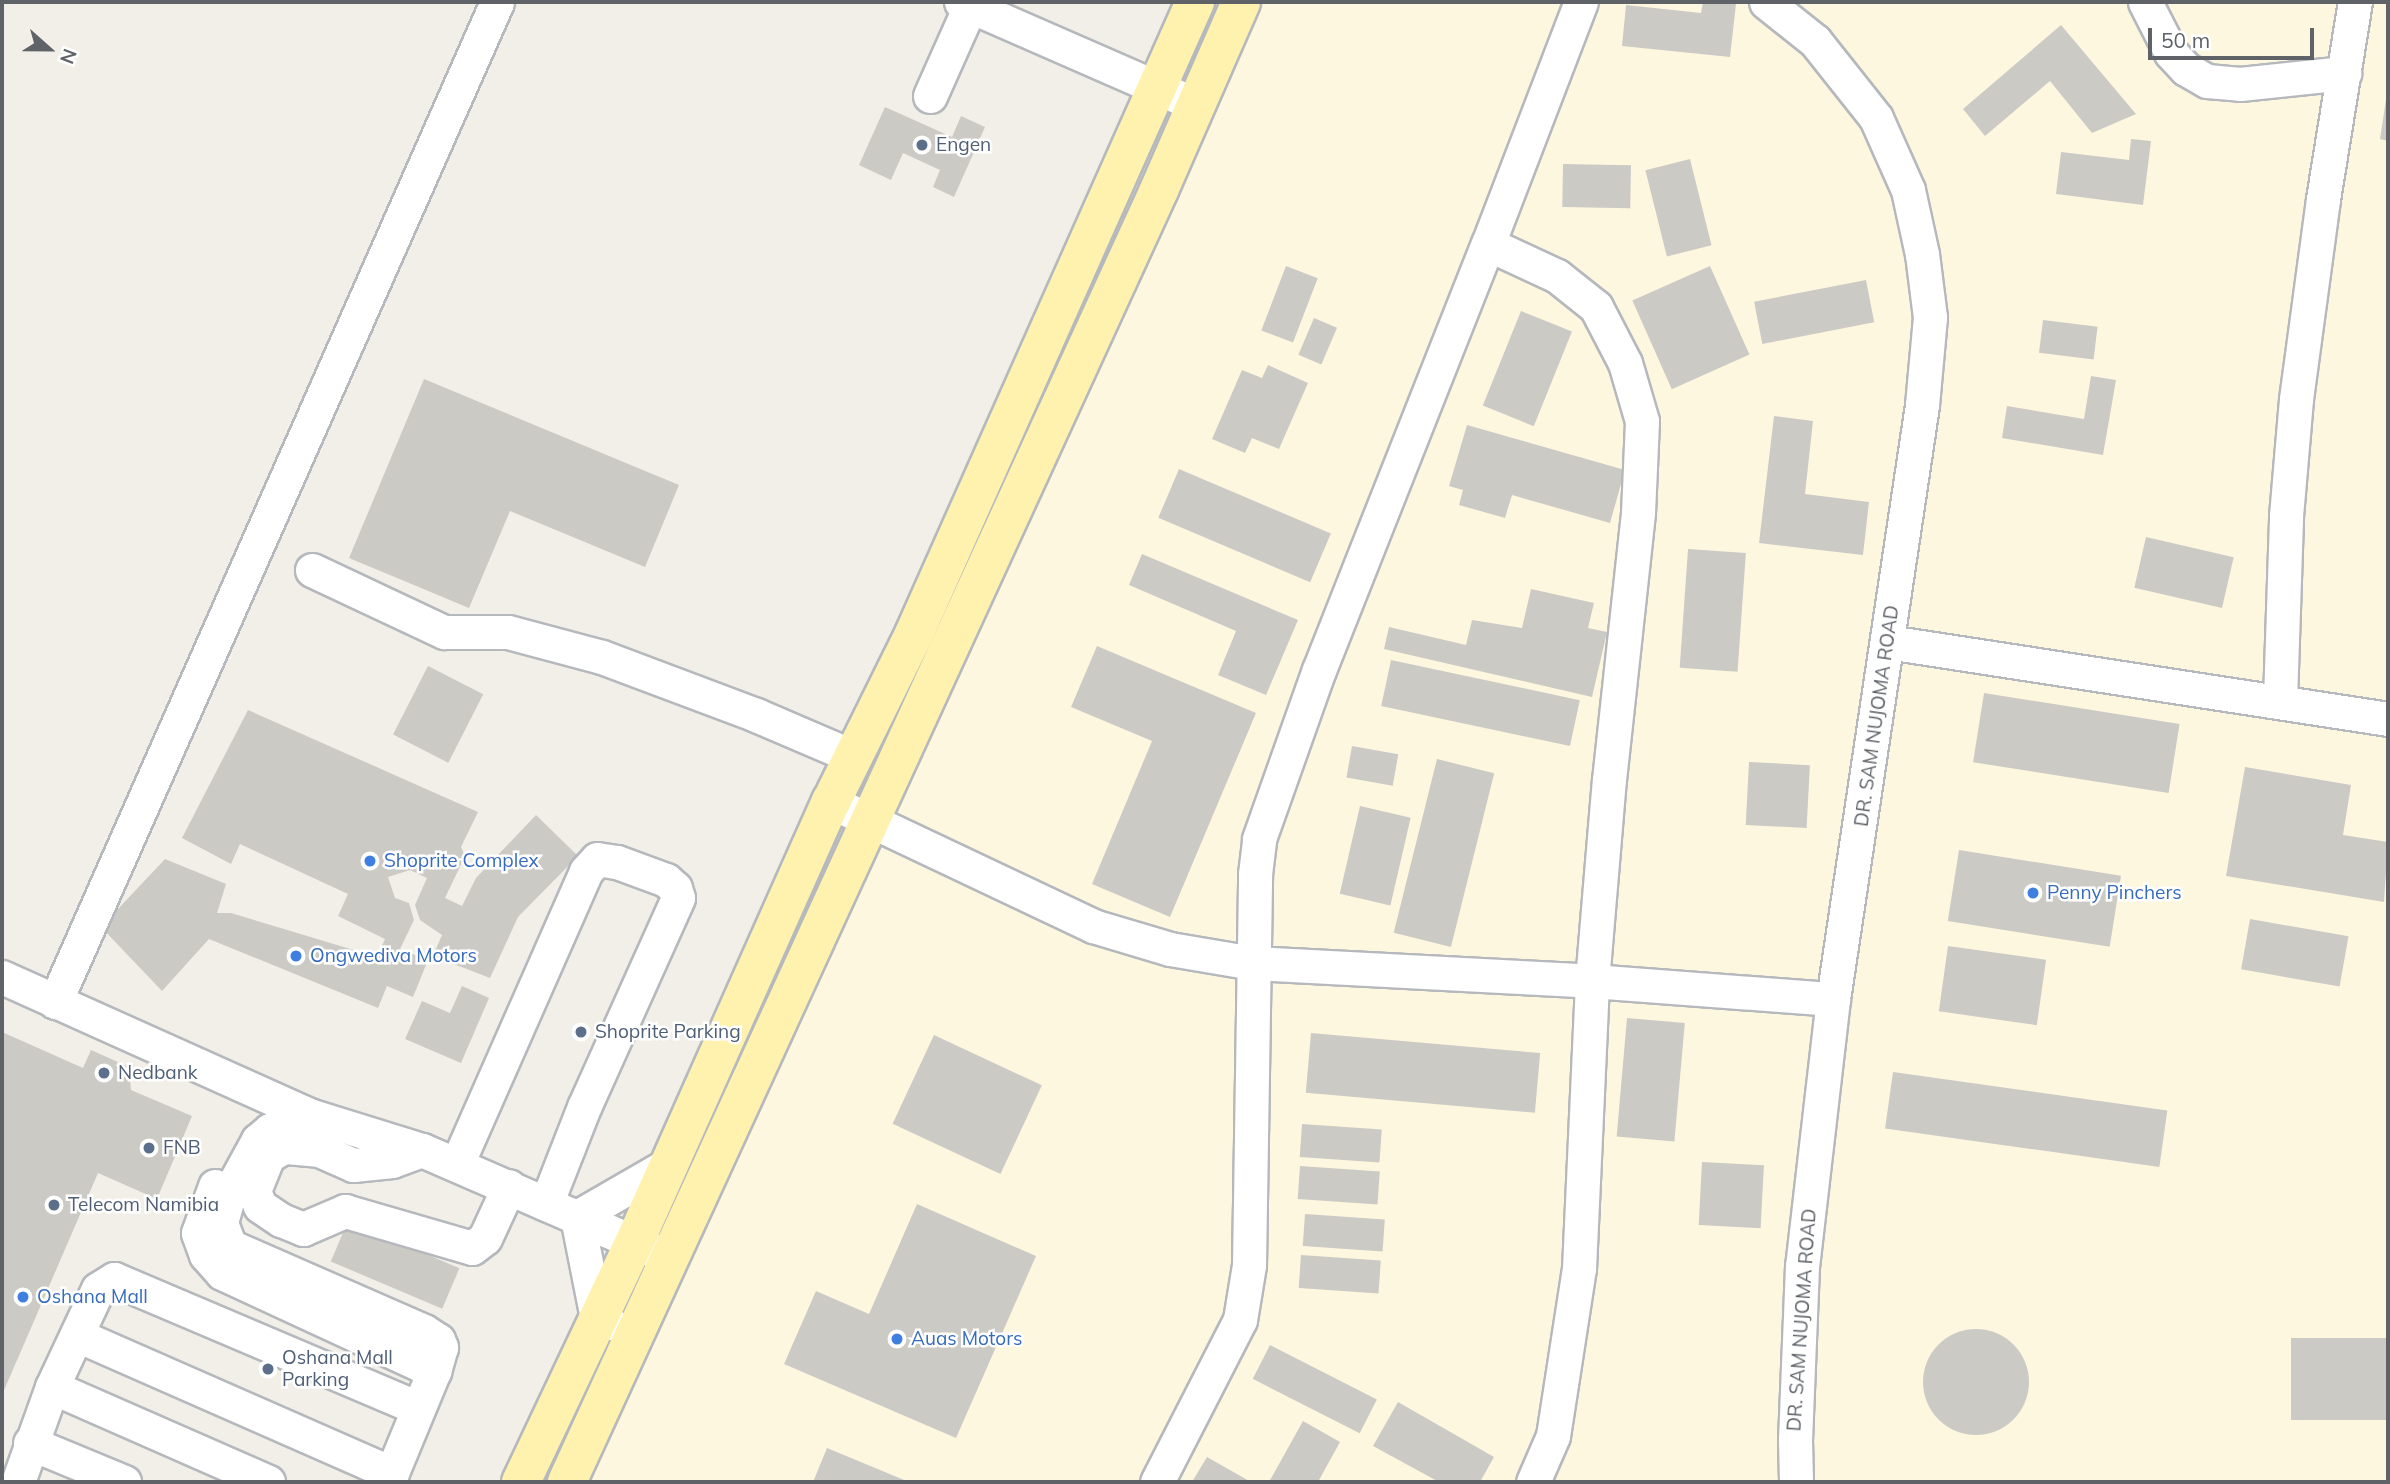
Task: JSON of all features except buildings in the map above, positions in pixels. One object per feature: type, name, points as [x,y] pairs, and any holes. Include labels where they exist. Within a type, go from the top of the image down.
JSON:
[{"type":"main road","points":[[521,1482],[634,1241],[831,802],[914,634],[1195,2]]},
{"type":"main road","points":[[567,1482],[1159,190],[1241,2]]},
{"type":"street","points":[[55,1002],[497,2]]},
{"type":"street","points":[[1157,1482],[1240,1320],[1250,1265],[1256,859],[1265,820],[1319,670],[1581,2]]},
{"type":"street","name":"DR. SAM NUJOMA ROAD","points":[[1766,2],[1815,41],[1875,118],[1908,190],[1922,254],[1928,330],[1922,405],[1833,999],[1802,1266],[1795,1440],[1796,1482]]},
{"type":"street","points":[[2145,2],[2171,53],[2186,69],[2207,81],[2240,84],[2344,73]]},
{"type":"street","points":[[2280,700],[2286,516],[2296,399],[2355,2]]},
{"type":"street","points":[[930,96],[966,4],[1195,104]]},
{"type":"street","points":[[1488,244],[1557,276],[1596,307],[1625,363],[1642,421],[1638,513],[1609,780],[1592,981],[1579,1269],[1553,1436],[1533,1482]]},
{"type":"street","points":[[312,570],[444,632],[508,632],[602,657],[756,715],[853,757]]},
{"type":"street","points":[[1888,642],[2280,700],[2388,719]]},
{"type":"street","points":[[831,802],[1093,926],[1170,949],[1253,963],[1592,981],[1833,999]]},
{"type":"street","points":[[457,1164],[586,872],[597,859],[617,862],[666,880],[675,888],[678,898],[584,1107],[546,1204]]},
{"type":"street","points":[[2,977],[279,1103],[422,1150],[668,1257]]},
{"type":"street","points":[[279,1103],[241,1135],[220,1170],[198,1233],[206,1255],[222,1273],[434,1371]]},
{"type":"street","points":[[77,1335],[390,1478],[434,1371],[441,1347],[438,1340],[424,1331],[230,1246],[222,1223],[230,1191],[258,1140],[270,1130],[309,1115]]},
{"type":"street","points":[[422,1150],[392,1161],[353,1165],[320,1150],[283,1147],[268,1156],[254,1191],[261,1206],[281,1220],[303,1229],[345,1212],[472,1248],[485,1238],[509,1186]]},
{"type":"street","points":[[576,1217],[667,1165]]},
{"type":"street","points":[[576,1217],[597,1318],[635,1334]]},
{"type":"street","points":[[18,1482],[52,1387],[98,1289],[114,1279],[418,1408]]},
{"type":"street","points":[[52,1387],[268,1482]]},
{"type":"street","points":[[30,1443],[124,1482]]},
{"type":"shaded area","points":[[1244,2],[2388,2],[2388,1482],[565,1482]]},
{"type":"place","name":"Engen","points":[[922,145]]},
{"type":"place","name":"Shoprite Complex","points":[[370,861]]},
{"type":"place","name":"Penny Pinchers","points":[[2033,893]]},
{"type":"place","name":"Ongwediva Motors","points":[[296,956]]},
{"type":"place","name":"Shoprite Parking","points":[[581,1032]]},
{"type":"place","name":"Nedbank","points":[[104,1073]]},
{"type":"place","name":"FNB","points":[[149,1148]]},
{"type":"place","name":"Telecom Namibia","points":[[54,1205]]},
{"type":"place","name":"Oshana Mall","points":[[23,1297]]},
{"type":"place","name":"Auas Motors","points":[[897,1339]]},
{"type":"place","name":"Oshana Mall Parking","points":[[268,1369]]}]
